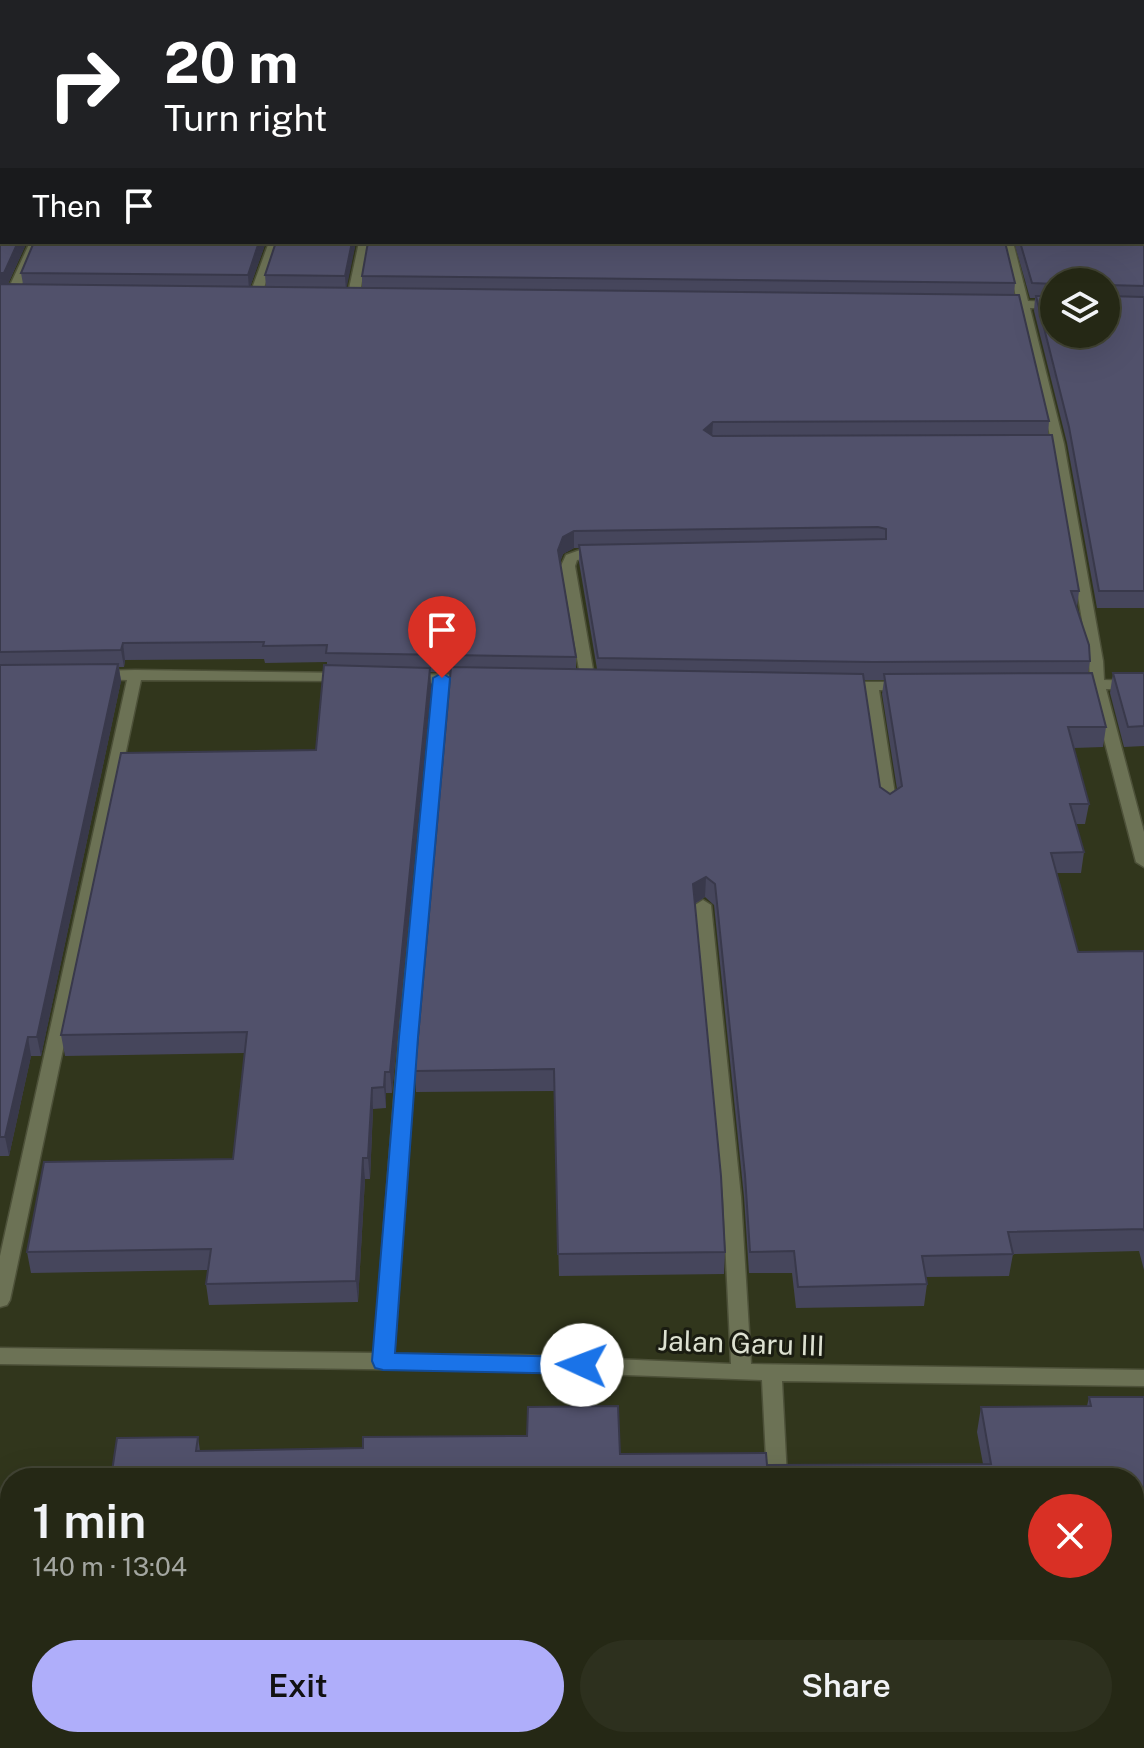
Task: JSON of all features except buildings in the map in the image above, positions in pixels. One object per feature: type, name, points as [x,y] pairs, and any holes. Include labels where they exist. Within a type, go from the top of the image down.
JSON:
[{"type":"street","points":[[28,294],[6,294],[34,244]]},
{"type":"street","points":[[256,294],[273,244]]},
{"type":"street","points":[[353,298],[364,244]]},
{"type":"street","points":[[1008,244],[1058,444],[1096,661],[1097,684],[1144,862]]},
{"type":"street","points":[[241,294],[270,295]]},
{"type":"street","points":[[339,297],[369,298]]},
{"type":"street","points":[[991,304],[1040,305]]},
{"type":"street","points":[[1042,445],[1058,444]]},
{"type":"street","points":[[588,681],[568,566],[571,558],[580,554],[610,553]]},
{"type":"street","points":[[0,1300],[135,674]]},
{"type":"street","points":[[75,675],[364,677]]},
{"type":"street","points":[[395,677],[485,679]]},
{"type":"street","points":[[383,1361],[408,1037],[442,678]]},
{"type":"street","points":[[1052,684],[1144,685]]},
{"type":"street","points":[[824,686],[916,686]]},
{"type":"street","points":[[871,687],[889,807]]},
{"type":"street","points":[[703,905],[732,1197],[741,1371]]},
{"type":"street","name":"Jalan Garu III","points":[[0,1356],[1144,1378]]},
{"type":"street","points":[[772,1373],[777,1468]]},
{"type":"route","points":[[442,678],[408,1037],[383,1361],[582,1365]]}]
